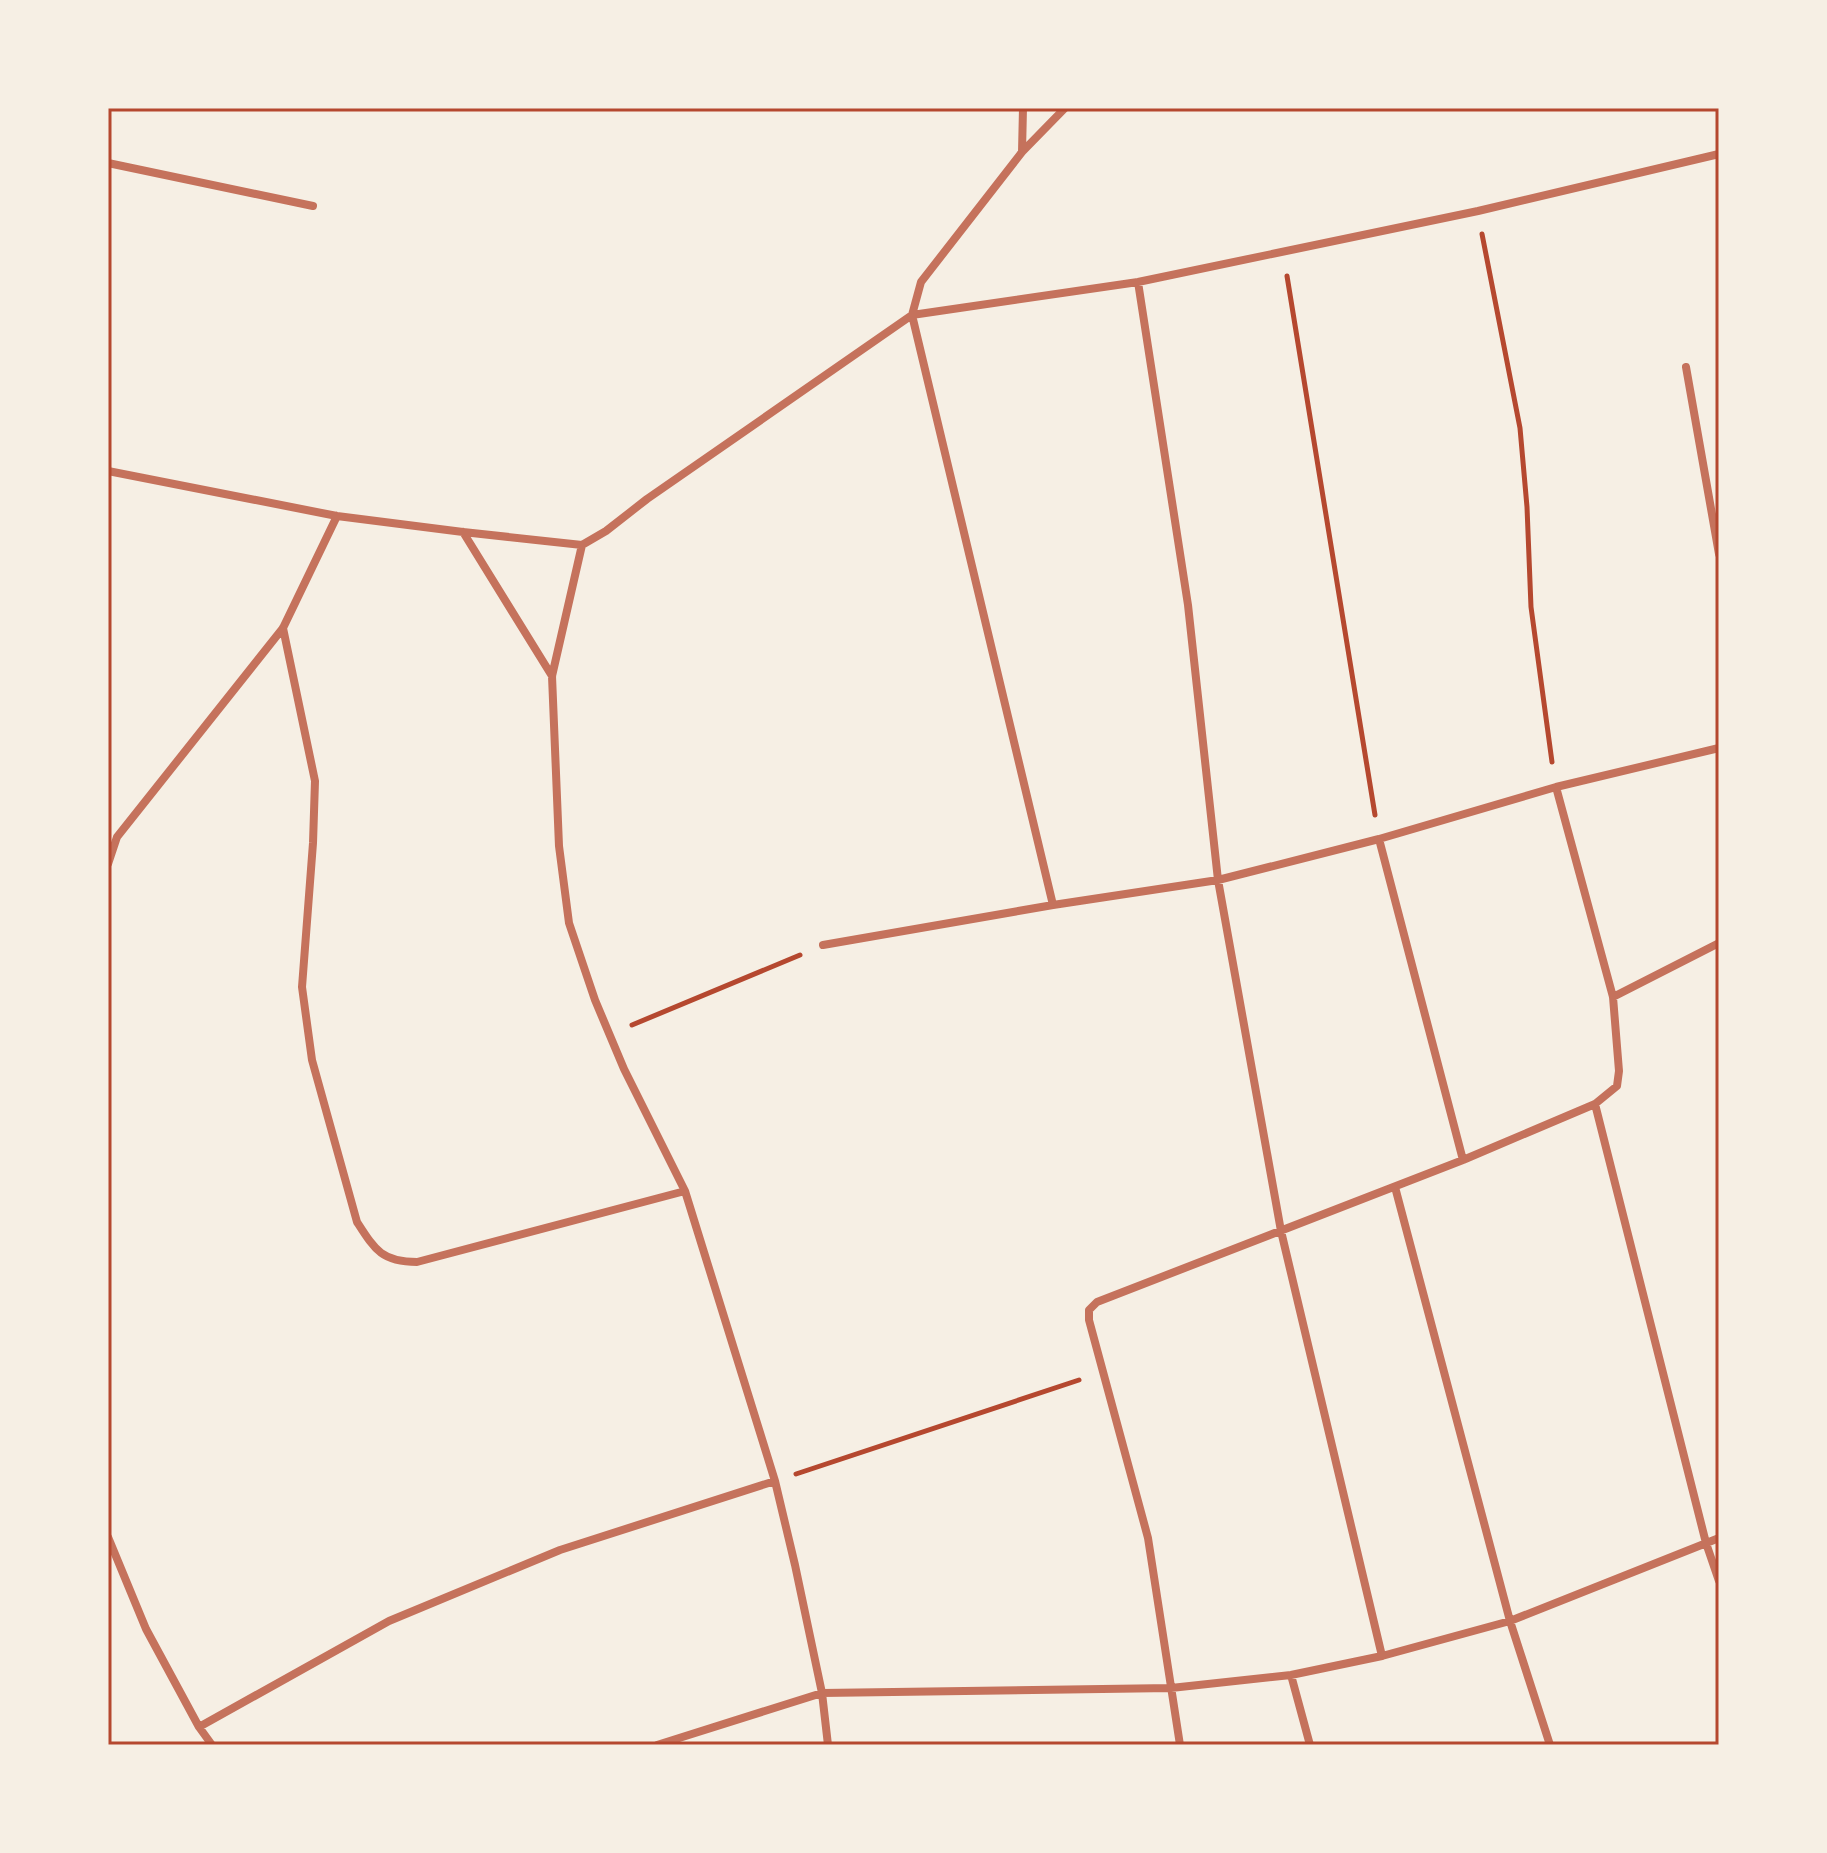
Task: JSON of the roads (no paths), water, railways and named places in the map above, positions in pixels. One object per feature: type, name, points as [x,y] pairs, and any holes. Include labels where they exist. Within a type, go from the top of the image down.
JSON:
[{"type":"street","points":[[1022,152],[1023,108]]},
{"type":"street","points":[[1053,905],[912,315],[921,282],[1022,152],[1065,108]]},
{"type":"street","points":[[108,471],[337,516],[582,545],[912,315],[1138,282],[1478,211],[1719,154]]},
{"type":"street","points":[[108,163],[313,206]]},
{"type":"street","points":[[1138,282],[1188,605],[1218,880],[1281,1231],[1382,1656]]},
{"type":"street","points":[[1686,367],[1719,554]]},
{"type":"street","points":[[108,846],[112,836],[283,628],[337,516]]},
{"type":"street","points":[[463,532],[552,676]]},
{"type":"street","points":[[582,545],[552,676],[559,846],[569,923],[595,1000],[624,1069],[685,1191],[775,1481],[822,1693],[828,1745]]},
{"type":"street","points":[[283,628],[315,781],[302,987],[312,1060],[357,1222],[370,1242],[388,1259],[417,1262],[685,1191]]},
{"type":"street","points":[[823,945],[1218,880],[1379,839],[1556,787],[1719,748]]},
{"type":"street","points":[[1180,1745],[1148,1538],[1089,1320],[1089,1310],[1097,1302],[1463,1160],[1595,1104],[1617,1086],[1619,1071],[1613,997],[1556,787]]},
{"type":"street","points":[[108,864],[112,836]]},
{"type":"street","points":[[1379,839],[1463,1160]]},
{"type":"street","points":[[1613,997],[1719,943]]},
{"type":"street","points":[[1595,1104],[1706,1543],[1719,1581]]},
{"type":"street","points":[[1395,1187],[1510,1621],[1550,1745]]},
{"type":"street","points":[[199,1727],[389,1621],[560,1550],[775,1481]]},
{"type":"street","points":[[108,1537],[146,1629],[212,1745]]},
{"type":"street","points":[[657,1745],[822,1693],[1171,1688],[1291,1675],[1382,1656],[1510,1621],[1719,1538]]},
{"type":"street","points":[[1291,1675],[1310,1745]]}]
